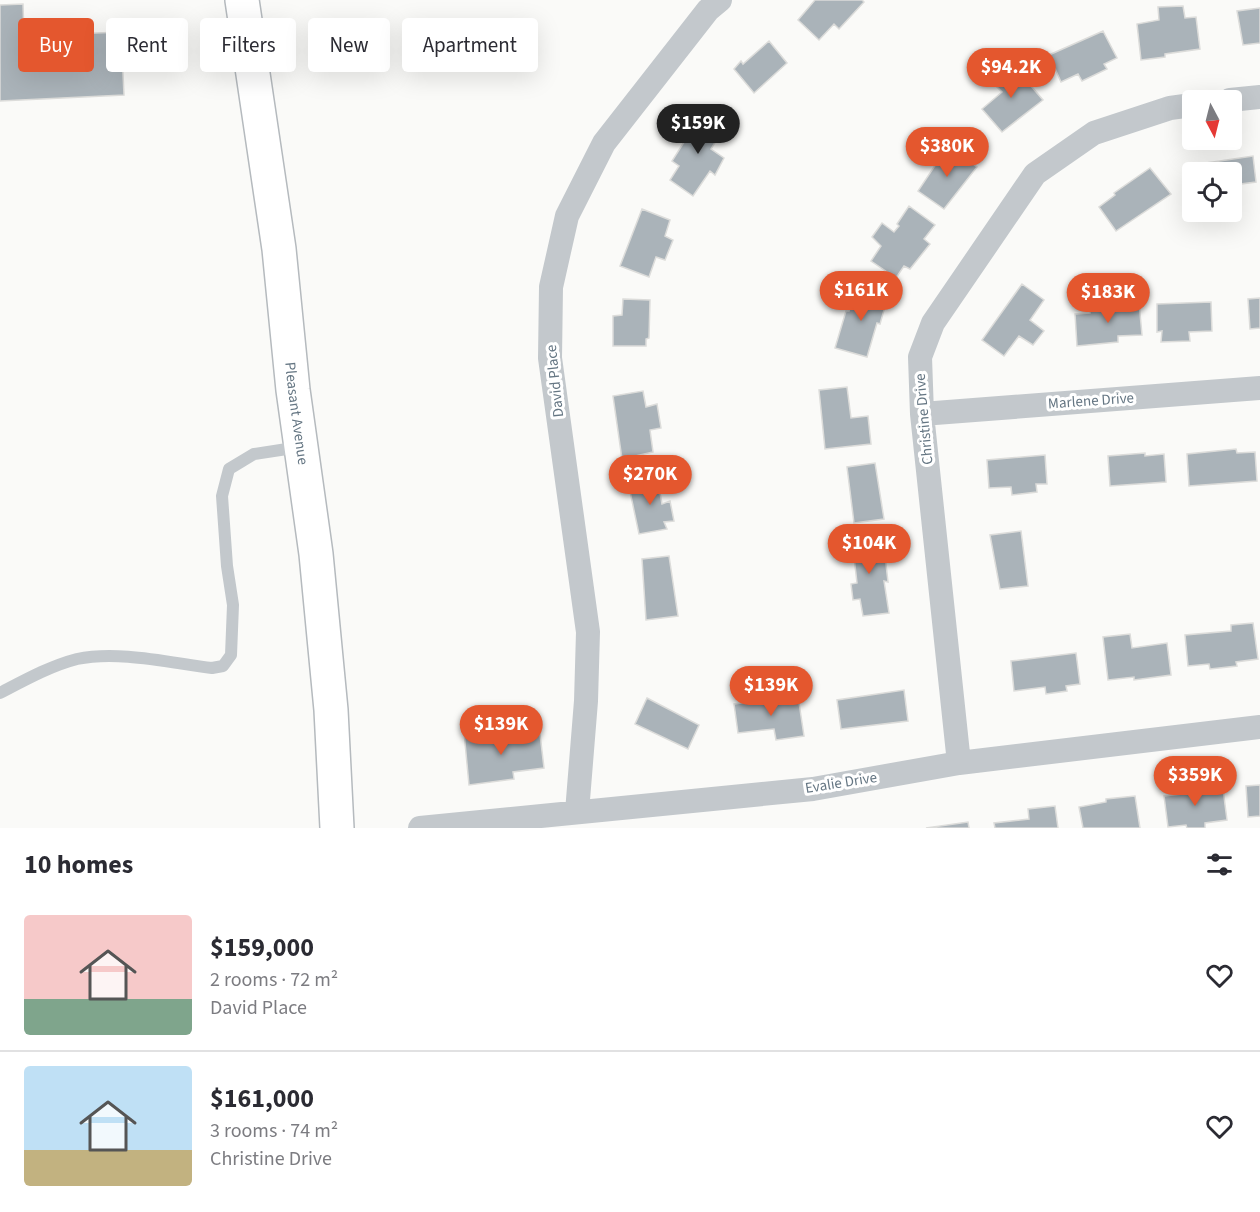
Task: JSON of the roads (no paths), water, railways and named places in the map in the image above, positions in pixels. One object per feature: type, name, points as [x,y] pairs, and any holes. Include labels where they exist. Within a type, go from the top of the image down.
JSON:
[{"type":"main road","name":"Pleasant Avenue","points":[[242,0],[279,249],[301,447],[316,554],[331,710],[337,828]]},
{"type":"street","name":"David Place","points":[[577,812],[586,701],[588,632],[550,358],[551,286],[567,216],[604,143],[708,10],[720,0]]},
{"type":"street","points":[[1242,99],[1260,97]]},
{"type":"street","name":"Christine Drive","points":[[959,763],[922,414],[920,357],[933,323],[1035,174],[1094,133],[1170,108],[1182,106]]},
{"type":"street","name":"Marlene Drive","points":[[922,414],[1260,388]]},
{"type":"street","name":"Evalie Drive","points":[[420,828],[813,789],[959,763],[1260,727]]},
{"type":"lane","points":[[0,693],[44,671],[78,659],[119,656],[212,668],[223,666],[231,655],[234,605],[227,566],[222,496],[229,469],[254,454],[301,447]]}]
